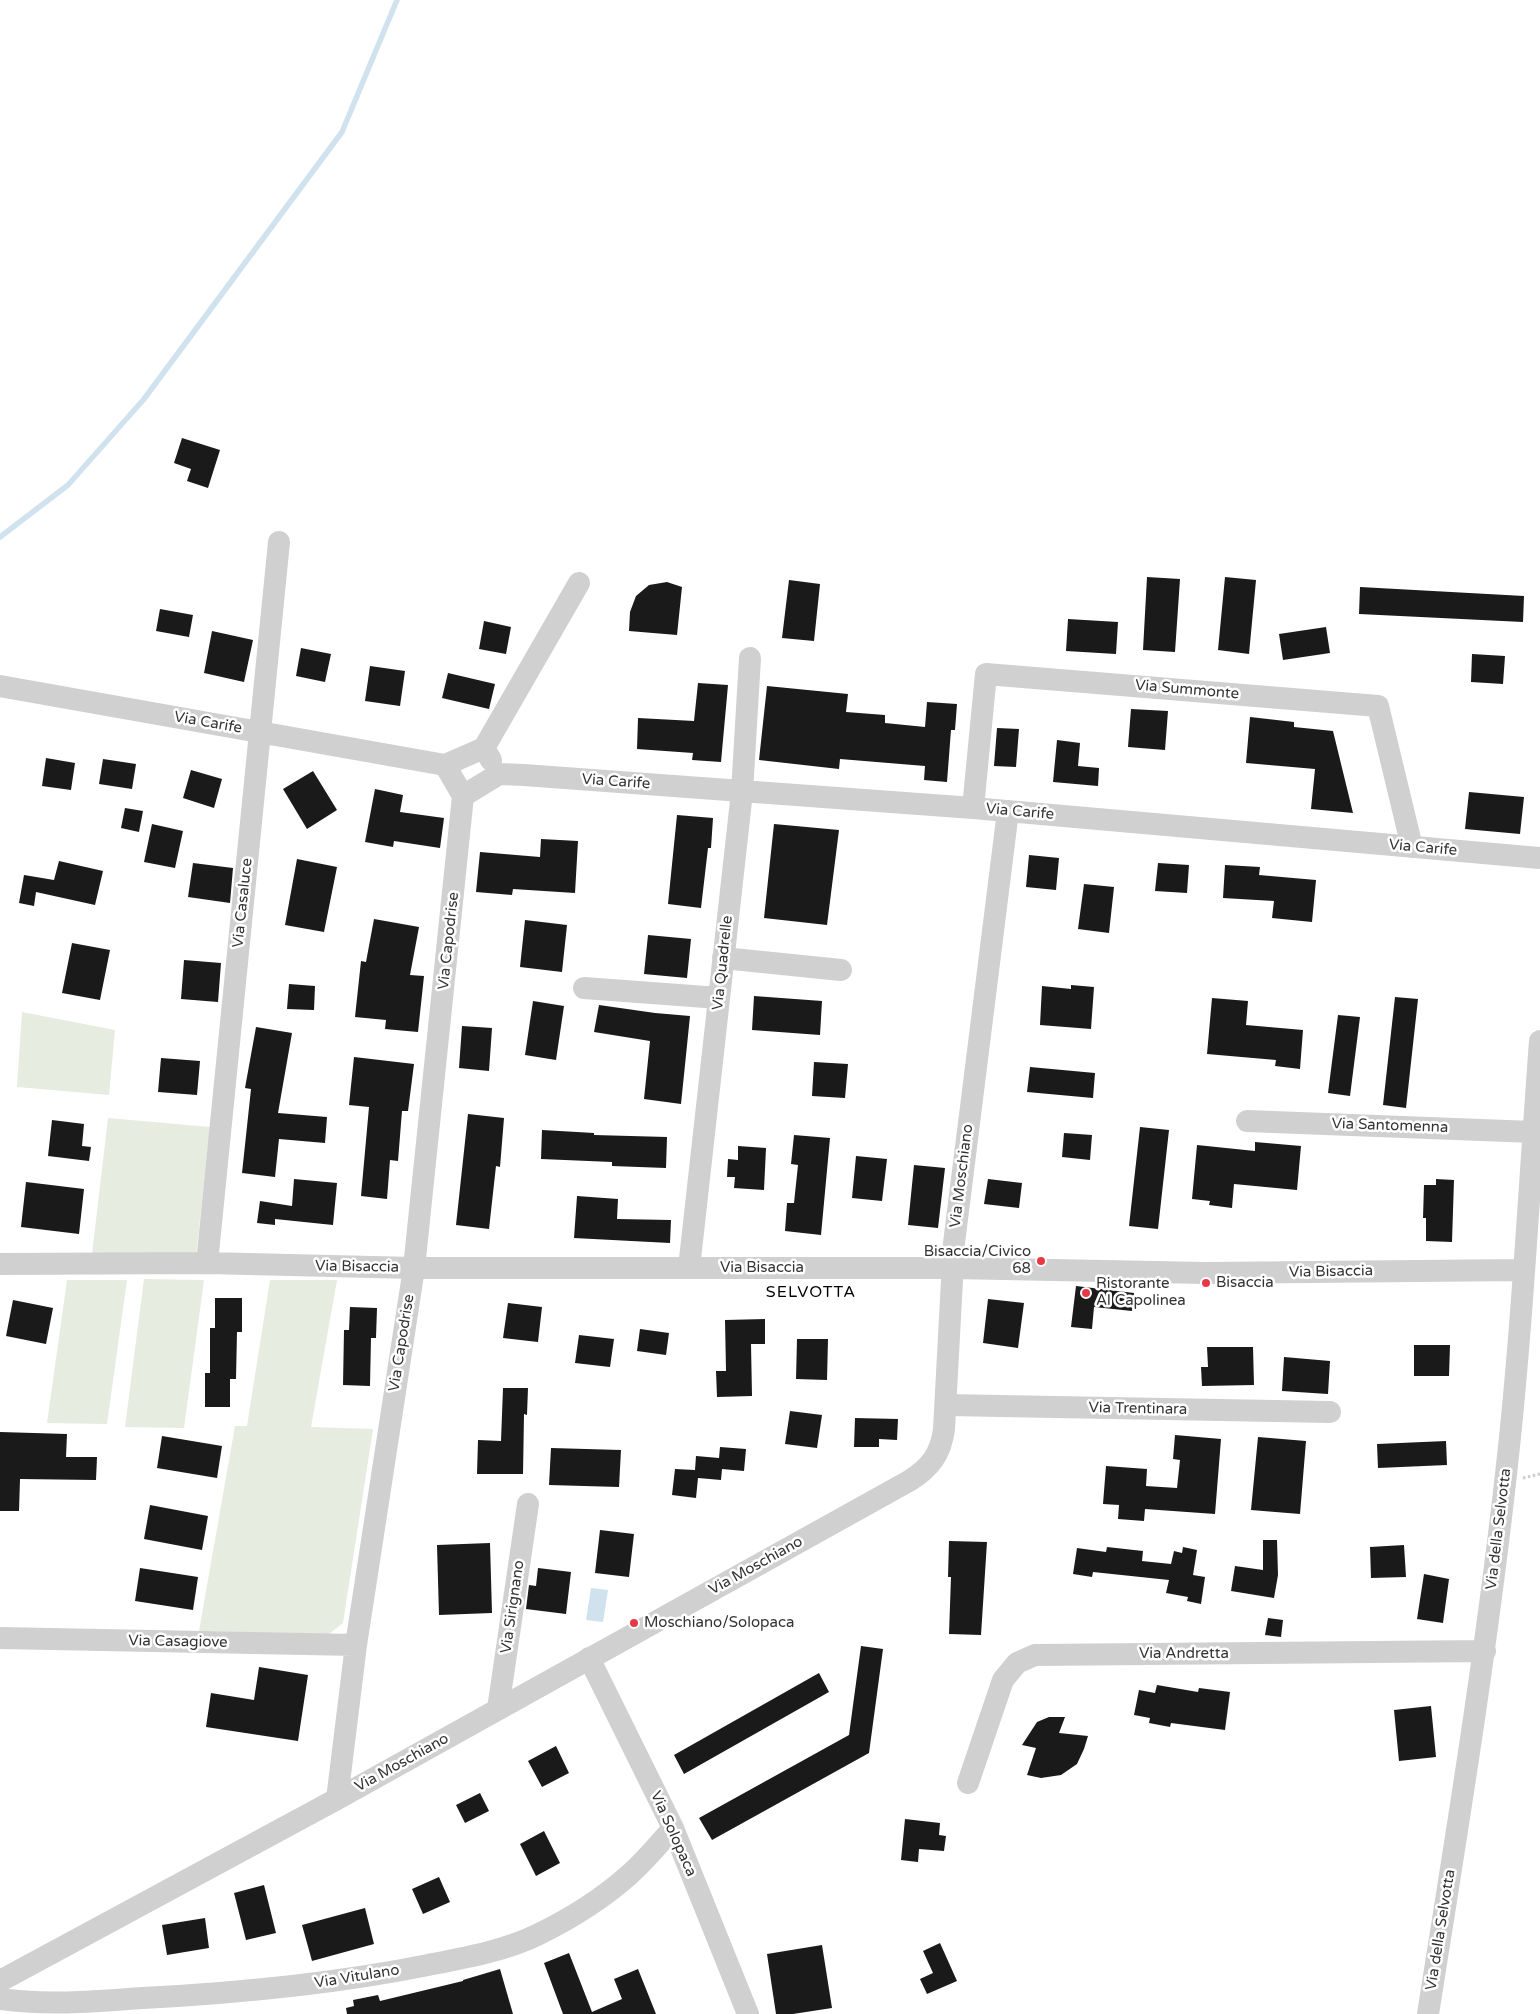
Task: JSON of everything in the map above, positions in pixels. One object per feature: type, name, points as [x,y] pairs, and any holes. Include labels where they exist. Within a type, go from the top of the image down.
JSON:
[{"type":"street","name":"Via Casaluce","points":[[207,1264],[279,542]]},
{"type":"street","points":[[484,748],[499,774],[463,796],[446,765],[484,748],[579,582]]},
{"type":"street","name":"Via Quadrelle","points":[[689,1268],[742,792],[750,658]]},
{"type":"street","name":"Via Summonte","points":[[973,808],[986,674],[1368,705],[1378,706],[1412,847]]},
{"type":"street","name":"Via Carife","points":[[0,686],[446,765]]},
{"type":"street","name":"Via Carife","points":[[499,774],[973,808],[1540,858]]},
{"type":"street","name":"Via Capodrise","points":[[338,1799],[356,1645],[414,1268],[463,796]]},
{"type":"street","name":"Via Moschiano","points":[[0,1981],[338,1799],[915,1478],[938,1454],[943,1438],[946,1405],[952,1268],[1008,811]]},
{"type":"street","points":[[724,958],[841,970]]},
{"type":"street","points":[[584,988],[719,998]]},
{"type":"street","name":"Via della Selvotta","points":[[1428,2014],[1484,1652],[1506,1472],[1540,1041]]},
{"type":"street","name":"Via Santomenna","points":[[1247,1121],[1533,1132]]},
{"type":"street","name":"Via Bisaccia","points":[[0,1264],[207,1264],[414,1268],[952,1268],[1206,1274],[1523,1270]]},
{"type":"street","name":"Via Trentinara","points":[[946,1405],[1330,1412]]},
{"type":"street","name":"Via Sirignano","points":[[498,1709],[528,1504]]},
{"type":"street","name":"Via Casagiove","points":[[0,1638],[356,1645]]},
{"type":"street","name":"Via Andretta","points":[[968,1783],[1003,1680],[1017,1663],[1035,1655],[1484,1652]]},
{"type":"street","name":"Via Solopaca","points":[[589,1658],[673,1828],[748,2014]]},
{"type":"street","name":"Via Vitulano","points":[[0,1999],[52,2003],[203,1995],[295,1986],[356,1978],[416,1967],[504,1947],[545,1931],[607,1893],[637,1868],[673,1828]]},
{"type":"shaded area","points":[[22,1012],[115,1030],[109,1095],[17,1087]]},
{"type":"shaded area","points":[[108,1118],[210,1127],[196,1256],[92,1254]]},
{"type":"shaded area","points":[[144,1279],[204,1280],[184,1428],[125,1427]]},
{"type":"shaded area","points":[[67,1280],[127,1280],[107,1424],[47,1423]]},
{"type":"shaded area","points":[[270,1280],[337,1280],[311,1427],[373,1429],[343,1623],[329,1634],[199,1631],[235,1426],[247,1426]]},
{"type":"water","points":[[591,1588],[608,1590],[603,1622],[586,1620]]},
{"type":"building","points":[[182,438],[220,450],[208,488],[187,481],[191,469],[174,463]]},
{"type":"building","points":[[1147,577],[1180,579],[1175,652],[1143,650]]},
{"type":"building","points":[[1225,577],[1256,580],[1249,654],[1218,650]]},
{"type":"building","points":[[789,580],[820,584],[814,641],[782,638]]},
{"type":"building","points":[[667,582],[682,587],[677,635],[629,631],[630,612],[636,596],[649,585]]},
{"type":"building","points":[[1360,587],[1524,596],[1523,622],[1359,614]]},
{"type":"building","points":[[160,609],[193,615],[189,637],[156,631]]},
{"type":"building","points":[[1068,619],[1118,622],[1116,654],[1066,651]]},
{"type":"building","points":[[484,621],[511,627],[506,654],[479,649]]},
{"type":"building","points":[[1326,627],[1330,653],[1283,660],[1279,634]]},
{"type":"building","points":[[212,631],[253,640],[244,682],[204,673]]},
{"type":"building","points":[[301,648],[331,654],[325,682],[296,676]]},
{"type":"building","points":[[1472,654],[1505,656],[1503,684],[1471,682]]},
{"type":"building","points":[[370,666],[405,671],[400,706],[365,701]]},
{"type":"building","points":[[448,673],[495,684],[489,709],[442,698]]},
{"type":"building","points":[[698,683],[728,685],[721,762],[692,760],[693,753],[637,749],[638,718],[694,721]]},
{"type":"building","points":[[767,686],[848,694],[846,712],[885,715],[885,723],[925,727],[927,702],[957,704],[955,730],[951,730],[947,782],[924,780],[925,766],[840,759],[839,769],[759,760]]},
{"type":"building","points":[[1131,709],[1168,711],[1165,750],[1128,747]]},
{"type":"building","points":[[1250,717],[1294,722],[1294,727],[1333,731],[1353,813],[1311,809],[1315,769],[1246,763]]},
{"type":"building","points":[[997,728],[1019,729],[1016,767],[994,766]]},
{"type":"building","points":[[1057,740],[1080,743],[1078,766],[1099,768],[1098,786],[1053,782]]},
{"type":"building","points":[[46,758],[75,763],[71,790],[42,786]]},
{"type":"building","points":[[103,759],[136,764],[132,789],[99,784]]},
{"type":"building","points":[[191,770],[222,779],[214,808],[183,798]]},
{"type":"building","points":[[313,771],[337,810],[307,829],[283,789]]},
{"type":"building","points":[[375,789],[403,795],[400,812],[444,818],[440,848],[394,841],[393,847],[365,842]]},
{"type":"building","points":[[1469,792],[1524,797],[1520,834],[1465,829]]},
{"type":"building","points":[[125,808],[143,811],[139,832],[121,828]]},
{"type":"building","points":[[677,815],[713,818],[711,848],[708,848],[701,908],[668,904]]},
{"type":"building","points":[[152,824],[183,831],[175,868],[144,862]]},
{"type":"building","points":[[774,824],[839,830],[827,925],[764,918]]},
{"type":"building","points":[[541,839],[578,841],[575,893],[513,889],[512,895],[476,892],[480,852],[540,857]]},
{"type":"building","points":[[1029,855],[1059,858],[1056,890],[1026,887]]},
{"type":"building","points":[[297,859],[337,867],[324,932],[285,925]]},
{"type":"building","points":[[59,861],[103,871],[95,905],[36,892],[34,906],[19,903],[24,875],[54,880]]},
{"type":"building","points":[[193,863],[233,868],[230,903],[188,897]]},
{"type":"building","points":[[1158,863],[1189,865],[1187,893],[1155,891]]},
{"type":"building","points":[[1225,865],[1260,867],[1259,875],[1316,880],[1312,922],[1272,918],[1274,901],[1223,898]]},
{"type":"building","points":[[1084,884],[1114,887],[1109,933],[1078,929]]},
{"type":"building","points":[[374,919],[419,927],[410,975],[424,976],[418,1032],[385,1029],[386,1020],[355,1017],[361,961],[366,962]]},
{"type":"building","points":[[525,920],[567,925],[562,972],[520,967]]},
{"type":"building","points":[[648,935],[691,939],[687,978],[644,974]]},
{"type":"building","points":[[72,943],[110,950],[100,1000],[62,993]]},
{"type":"building","points":[[184,960],[221,963],[218,1002],[181,999]]},
{"type":"building","points":[[289,984],[315,986],[314,1010],[287,1009]]},
{"type":"building","points":[[1071,985],[1094,987],[1091,1029],[1040,1025],[1042,986],[1071,989]]},
{"type":"building","points":[[754,996],[822,1001],[820,1035],[752,1030]]},
{"type":"building","points":[[1395,997],[1418,999],[1406,1108],[1383,1105]]},
{"type":"building","points":[[1212,998],[1248,1001],[1246,1025],[1303,1030],[1300,1069],[1275,1066],[1276,1060],[1207,1054]]},
{"type":"building","points":[[533,1001],[564,1006],[556,1060],[525,1055]]},
{"type":"building","points":[[599,1005],[690,1016],[681,1104],[644,1099],[650,1041],[594,1032]]},
{"type":"building","points":[[1338,1015],[1360,1017],[1350,1096],[1328,1093]]},
{"type":"building","points":[[462,1026],[492,1028],[489,1071],[459,1068]]},
{"type":"building","points":[[256,1027],[292,1033],[278,1113],[327,1117],[325,1143],[279,1139],[275,1177],[242,1173],[251,1089],[245,1088]]},
{"type":"building","points":[[354,1057],[414,1064],[408,1111],[402,1111],[398,1161],[390,1160],[387,1199],[361,1196],[369,1107],[349,1105]]},
{"type":"building","points":[[161,1058],[200,1061],[197,1095],[158,1092]]},
{"type":"building","points":[[814,1062],[848,1064],[845,1098],[812,1096]]},
{"type":"building","points":[[1030,1067],[1095,1073],[1093,1098],[1027,1092]]},
{"type":"building","points":[[468,1114],[504,1118],[500,1167],[496,1166],[489,1229],[456,1225]]},
{"type":"building","points":[[52,1120],[84,1124],[82,1146],[91,1147],[89,1161],[48,1156]]},
{"type":"building","points":[[1140,1127],[1169,1130],[1158,1229],[1129,1226]]},
{"type":"building","points":[[542,1130],[594,1133],[594,1135],[667,1137],[666,1168],[612,1166],[612,1162],[541,1159]]},
{"type":"building","points":[[1064,1133],[1092,1135],[1090,1160],[1062,1157]]},
{"type":"building","points":[[794,1135],[830,1138],[821,1235],[785,1231],[787,1203],[794,1203],[798,1165],[791,1164]]},
{"type":"building","points":[[1255,1142],[1301,1146],[1297,1190],[1234,1184],[1232,1208],[1209,1205],[1210,1201],[1192,1199],[1197,1145],[1255,1151]]},
{"type":"building","points":[[738,1146],[766,1148],[764,1190],[734,1188],[735,1177],[727,1177],[728,1159],[738,1160]]},
{"type":"building","points":[[856,1156],[887,1159],[882,1201],[852,1198]]},
{"type":"building","points":[[914,1165],[945,1168],[938,1228],[908,1225]]},
{"type":"building","points":[[294,1179],[337,1183],[333,1225],[275,1219],[275,1225],[257,1223],[260,1201],[292,1206]]},
{"type":"building","points":[[988,1179],[1022,1183],[1019,1208],[984,1204]]},
{"type":"building","points":[[1436,1179],[1454,1180],[1452,1242],[1426,1241],[1426,1218],[1423,1218],[1424,1185],[1436,1185]]},
{"type":"building","points":[[26,1182],[84,1189],[79,1234],[21,1227]]},
{"type":"building","points":[[577,1196],[618,1199],[617,1219],[671,1220],[670,1243],[574,1238]]},
{"type":"building","points":[[1076,1286],[1134,1293],[1132,1311],[1094,1307],[1092,1329],[1071,1327]]},
{"type":"building","points":[[215,1298],[242,1298],[242,1332],[237,1332],[236,1379],[230,1379],[230,1407],[205,1407],[205,1373],[210,1373],[210,1328],[215,1328]]},
{"type":"building","points":[[988,1299],[1024,1303],[1018,1348],[983,1343]]},
{"type":"building","points":[[13,1300],[53,1308],[46,1344],[6,1336]]},
{"type":"building","points":[[508,1303],[542,1307],[538,1342],[503,1338]]},
{"type":"building","points":[[350,1307],[377,1308],[376,1338],[371,1338],[370,1386],[343,1385],[344,1330],[349,1330]]},
{"type":"building","points":[[765,1319],[765,1344],[751,1344],[752,1396],[717,1397],[716,1371],[726,1371],[725,1320]]},
{"type":"building","points":[[640,1329],[669,1333],[666,1355],[637,1351]]},
{"type":"building","points":[[579,1335],[614,1339],[610,1367],[575,1363]]},
{"type":"building","points":[[797,1339],[828,1339],[827,1380],[796,1379]]},
{"type":"building","points":[[1414,1345],[1450,1345],[1449,1376],[1414,1376]]},
{"type":"building","points":[[1207,1347],[1253,1347],[1254,1385],[1202,1386],[1201,1367],[1208,1367]]},
{"type":"building","points":[[1284,1357],[1330,1361],[1328,1394],[1282,1391]]},
{"type":"building","points":[[503,1388],[528,1388],[527,1415],[524,1414],[523,1474],[477,1474],[478,1440],[501,1441]]},
{"type":"building","points":[[790,1411],[822,1415],[817,1448],[785,1444]]},
{"type":"building","points":[[855,1418],[898,1419],[897,1440],[879,1439],[879,1447],[854,1447]]},
{"type":"building","points":[[0,1432],[67,1434],[66,1457],[97,1457],[96,1480],[20,1479],[19,1511],[0,1511]]},
{"type":"building","points":[[1175,1435],[1221,1439],[1215,1514],[1145,1509],[1144,1521],[1118,1519],[1119,1505],[1103,1504],[1106,1466],[1147,1469],[1146,1486],[1177,1488],[1180,1460],[1173,1459]]},
{"type":"building","points":[[162,1436],[222,1446],[217,1478],[157,1468]]},
{"type":"building","points":[[1258,1437],[1306,1441],[1300,1514],[1251,1510]]},
{"type":"building","points":[[1446,1441],[1447,1465],[1378,1468],[1377,1444]]},
{"type":"building","points":[[720,1447],[746,1449],[744,1471],[722,1469],[721,1480],[698,1478],[696,1498],[672,1495],[675,1469],[695,1470],[696,1456],[719,1458]]},
{"type":"building","points":[[551,1448],[621,1450],[619,1487],[549,1485]]},
{"type":"building","points":[[150,1505],[208,1516],[202,1550],[144,1539]]},
{"type":"building","points":[[600,1530],[634,1534],[629,1577],[595,1573]]},
{"type":"building","points":[[1263,1540],[1277,1540],[1278,1575],[1274,1598],[1231,1591],[1235,1566],[1263,1570]]},
{"type":"building","points":[[949,1541],[987,1542],[981,1635],[949,1634],[951,1577],[948,1577]]},
{"type":"building","points":[[490,1543],[492,1613],[439,1615],[437,1545]]},
{"type":"building","points":[[1404,1545],[1406,1577],[1371,1578],[1370,1547]]},
{"type":"building","points":[[1107,1547],[1143,1551],[1142,1561],[1171,1564],[1174,1551],[1182,1553],[1183,1547],[1197,1550],[1193,1575],[1205,1577],[1201,1604],[1187,1601],[1188,1597],[1166,1593],[1169,1580],[1093,1572],[1092,1577],[1073,1574],[1077,1548],[1106,1552]]},
{"type":"building","points":[[140,1568],[198,1577],[193,1610],[135,1601]]},
{"type":"building","points":[[538,1568],[571,1572],[566,1614],[526,1609],[529,1585],[536,1586]]},
{"type":"building","points":[[1424,1574],[1449,1579],[1443,1623],[1417,1619]]},
{"type":"building","points":[[1268,1618],[1283,1620],[1281,1637],[1265,1635]]},
{"type":"building","points":[[861,1646],[883,1649],[869,1753],[712,1840],[699,1818],[849,1735]]},
{"type":"building","points":[[259,1667],[308,1675],[298,1741],[206,1727],[211,1693],[254,1700]]},
{"type":"building","points":[[819,1673],[829,1692],[684,1774],[674,1755]]},
{"type":"building","points":[[1157,1685],[1198,1692],[1199,1688],[1230,1692],[1225,1730],[1171,1723],[1170,1727],[1149,1723],[1150,1718],[1134,1715],[1139,1690],[1155,1693]]},
{"type":"building","points":[[1431,1706],[1436,1757],[1399,1761],[1394,1710]]},
{"type":"building","points":[[1049,1717],[1065,1717],[1059,1733],[1088,1736],[1084,1749],[1077,1764],[1061,1775],[1041,1778],[1027,1775],[1036,1748],[1022,1745],[1037,1722]]},
{"type":"building","points":[[556,1746],[569,1773],[542,1787],[528,1761]]},
{"type":"building","points":[[480,1793],[489,1811],[465,1823],[456,1805]]},
{"type":"building","points":[[905,1819],[940,1823],[939,1835],[946,1836],[944,1851],[919,1849],[918,1862],[901,1860]]},
{"type":"building","points":[[544,1831],[560,1863],[536,1876],[520,1844]]},
{"type":"building","points":[[439,1877],[450,1902],[423,1914],[412,1889]]},
{"type":"building","points":[[264,1885],[276,1933],[246,1940],[234,1893]]},
{"type":"building","points":[[365,1908],[374,1944],[312,1961],[302,1925]]},
{"type":"building","points":[[205,1918],[209,1948],[167,1955],[162,1925]]},
{"type":"building","points":[[940,1943],[957,1981],[927,1994],[920,1979],[933,1973],[923,1951]]},
{"type":"building","points":[[822,1945],[832,2008],[793,2014],[776,2014],[767,1954]]},
{"type":"building","points":[[569,1953],[592,2012],[622,1999],[614,1979],[638,1969],[656,2014],[563,2014],[544,1963]]},
{"type":"building","points":[[500,1969],[513,2014],[347,2014],[346,2008],[354,2006],[353,2000],[378,1995],[380,2001],[463,1981]]},
{"type":"waterway","points":[[0,537],[68,485],[144,399],[342,132],[397,0]]},
{"type":"place","name":"Bisaccia/Civico 68","points":[[1041,1261]]},
{"type":"place","name":"Bisaccia","points":[[1206,1283]]},
{"type":"place","name":"Ristorante Al Capolinea","points":[[1086,1293]]},
{"type":"place","name":"Moschiano/Solopaca","points":[[634,1623]]},
{"type":"district","name":"SELVOTTA","points":[[811,1293]]}]
